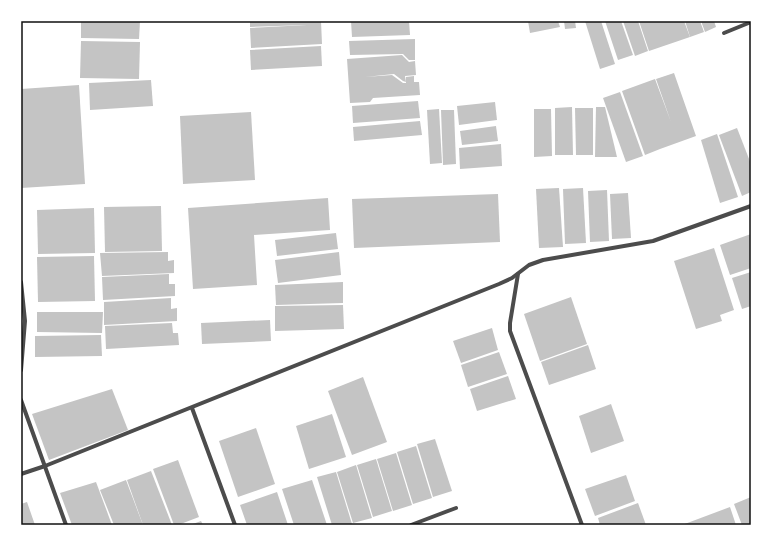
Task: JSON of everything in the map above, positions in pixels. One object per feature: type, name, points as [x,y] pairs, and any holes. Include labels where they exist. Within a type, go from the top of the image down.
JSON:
[{"type":"street","points":[[724,33],[751,22]]},
{"type":"street","points":[[21,474],[192,408],[499,284],[512,278],[528,266],[543,260],[653,241],[751,206]]},
{"type":"street","points":[[518,274],[510,331],[582,525]]},
{"type":"street","points":[[21,282],[25,321],[21,370]]},
{"type":"street","points":[[21,400],[66,525]]},
{"type":"street","points":[[192,408],[235,525]]},
{"type":"street","points":[[411,525],[456,508]]},
{"type":"building","points":[[81,21],[140,21],[139,39],[81,38]]},
{"type":"building","points":[[250,21],[321,21],[322,44],[251,48],[250,28],[307,25],[250,27]]},
{"type":"building","points":[[351,21],[409,21],[410,35],[352,37]]},
{"type":"building","points":[[528,21],[558,21],[560,27],[530,33]]},
{"type":"building","points":[[564,21],[575,21],[576,28],[565,29]]},
{"type":"building","points":[[585,21],[601,21],[615,64],[600,69]]},
{"type":"building","points":[[605,21],[621,21],[633,55],[618,60]]},
{"type":"building","points":[[623,21],[638,21],[648,51],[635,56]]},
{"type":"building","points":[[639,21],[684,21],[690,37],[649,51]]},
{"type":"building","points":[[685,21],[700,21],[704,32],[690,37]]},
{"type":"building","points":[[701,21],[714,21],[716,27],[705,32]]},
{"type":"building","points":[[415,39],[415,60],[409,60],[403,54],[350,55],[349,41]]},
{"type":"building","points":[[81,41],[140,42],[139,79],[80,78]]},
{"type":"building","points":[[321,46],[322,66],[251,70],[250,50]]},
{"type":"building","points":[[402,55],[409,62],[415,61],[416,75],[405,76],[406,82],[406,77],[414,76],[414,82],[419,82],[420,95],[373,98],[370,102],[350,103],[347,59]],"holes":[[[394,74],[406,82],[403,83],[392,75],[365,77]]]},
{"type":"building","points":[[674,73],[696,136],[645,155],[622,91],[655,79],[671,122],[656,79]]},
{"type":"building","points":[[151,80],[153,106],[90,110],[89,83]]},
{"type":"building","points":[[79,85],[85,184],[21,188],[21,89]]},
{"type":"building","points":[[620,92],[643,156],[626,162],[603,98]]},
{"type":"building","points":[[418,101],[420,118],[353,123],[352,106]]},
{"type":"building","points":[[495,102],[497,120],[459,125],[457,106]]},
{"type":"building","points":[[572,107],[573,155],[555,155],[555,108]]},
{"type":"building","points":[[596,107],[605,107],[617,157],[595,157]]},
{"type":"building","points":[[575,108],[593,108],[593,155],[576,155]]},
{"type":"building","points":[[439,109],[442,163],[430,164],[427,110]]},
{"type":"building","points":[[534,109],[551,109],[552,156],[534,157]]},
{"type":"building","points":[[441,110],[454,110],[456,164],[443,165]]},
{"type":"building","points":[[251,112],[255,180],[183,184],[180,116]]},
{"type":"building","points":[[420,121],[422,135],[354,141],[353,127]]},
{"type":"building","points":[[496,126],[498,141],[462,145],[460,131]]},
{"type":"building","points":[[737,128],[751,164],[751,192],[742,196],[719,135]]},
{"type":"building","points":[[717,134],[738,197],[720,203],[701,140]]},
{"type":"building","points":[[501,144],[502,166],[460,169],[459,148]]},
{"type":"building","points":[[559,188],[563,247],[539,248],[536,189]]},
{"type":"building","points":[[583,188],[586,243],[565,244],[563,189]]},
{"type":"building","points":[[607,190],[609,241],[590,242],[588,191]]},
{"type":"building","points":[[628,193],[631,238],[612,239],[610,194]]},
{"type":"building","points":[[498,194],[500,242],[354,248],[352,199]]},
{"type":"building","points":[[328,198],[330,230],[254,235],[257,285],[193,289],[188,208]]},
{"type":"building","points":[[161,206],[162,251],[105,252],[104,207]]},
{"type":"building","points":[[94,208],[95,253],[38,254],[37,210]]},
{"type":"building","points":[[336,233],[338,249],[277,256],[275,240]]},
{"type":"building","points":[[751,234],[751,268],[730,275],[720,245]]},
{"type":"building","points":[[714,248],[734,310],[720,315],[722,321],[696,329],[674,261]]},
{"type":"building","points":[[168,252],[168,261],[174,260],[174,273],[102,276],[100,253]]},
{"type":"building","points":[[339,252],[341,275],[278,283],[275,260]]},
{"type":"building","points":[[94,256],[95,301],[38,302],[37,257]]},
{"type":"building","points":[[751,272],[751,306],[742,309],[732,278]]},
{"type":"building","points":[[169,274],[169,284],[175,284],[175,296],[103,300],[102,277]]},
{"type":"building","points":[[343,282],[343,303],[276,305],[275,285]]},
{"type":"building","points":[[571,297],[587,344],[540,361],[524,314]]},
{"type":"building","points":[[171,298],[171,309],[177,308],[177,321],[104,325],[104,302]]},
{"type":"building","points":[[343,305],[344,329],[275,331],[275,306]]},
{"type":"building","points":[[37,312],[103,312],[102,333],[37,332]]},
{"type":"building","points":[[270,320],[271,341],[202,344],[201,323]]},
{"type":"building","points":[[172,323],[173,333],[178,333],[179,345],[106,349],[105,326]]},
{"type":"building","points":[[492,328],[498,350],[461,363],[453,341]]},
{"type":"building","points":[[101,335],[102,356],[35,357],[35,336]]},
{"type":"building","points":[[588,345],[596,369],[549,385],[541,362]]},
{"type":"building","points":[[499,352],[507,374],[468,387],[461,365]]},
{"type":"building","points":[[508,376],[516,399],[477,411],[470,389]]},
{"type":"building","points":[[363,377],[387,442],[352,455],[328,391]]},
{"type":"building","points":[[112,389],[128,430],[49,460],[32,414]]},
{"type":"building","points":[[611,404],[624,441],[591,453],[579,416]]},
{"type":"building","points":[[332,414],[346,457],[309,469],[296,426]]},
{"type":"building","points":[[256,428],[275,484],[238,497],[219,441]]},
{"type":"building","points":[[435,439],[452,491],[433,497],[417,444]]},
{"type":"building","points":[[416,446],[432,498],[413,504],[397,452]]},
{"type":"building","points":[[396,453],[412,505],[393,511],[377,459]]},
{"type":"building","points":[[376,459],[392,511],[373,517],[357,465]]},
{"type":"building","points":[[178,460],[199,517],[178,525],[174,525],[153,469]]},
{"type":"building","points":[[356,465],[372,518],[353,523],[337,472]]},
{"type":"building","points":[[151,471],[172,525],[143,525],[127,480]]},
{"type":"building","points":[[336,472],[352,524],[332,525],[317,477]]},
{"type":"building","points":[[626,475],[635,501],[595,516],[585,489]]},
{"type":"building","points":[[126,480],[143,525],[114,525],[100,490]]},
{"type":"building","points":[[312,480],[327,525],[294,525],[282,489]]},
{"type":"building","points":[[96,482],[112,525],[72,525],[60,493]]},
{"type":"building","points":[[277,492],[288,525],[247,525],[240,505]]},
{"type":"building","points":[[751,497],[751,525],[742,525],[734,504]]},
{"type":"building","points":[[27,502],[35,525],[21,525],[21,504]]},
{"type":"building","points":[[638,503],[646,525],[600,525],[598,518]]},
{"type":"building","points":[[730,507],[736,525],[682,525]]},
{"type":"building","points":[[201,521],[203,525],[190,525]]}]
